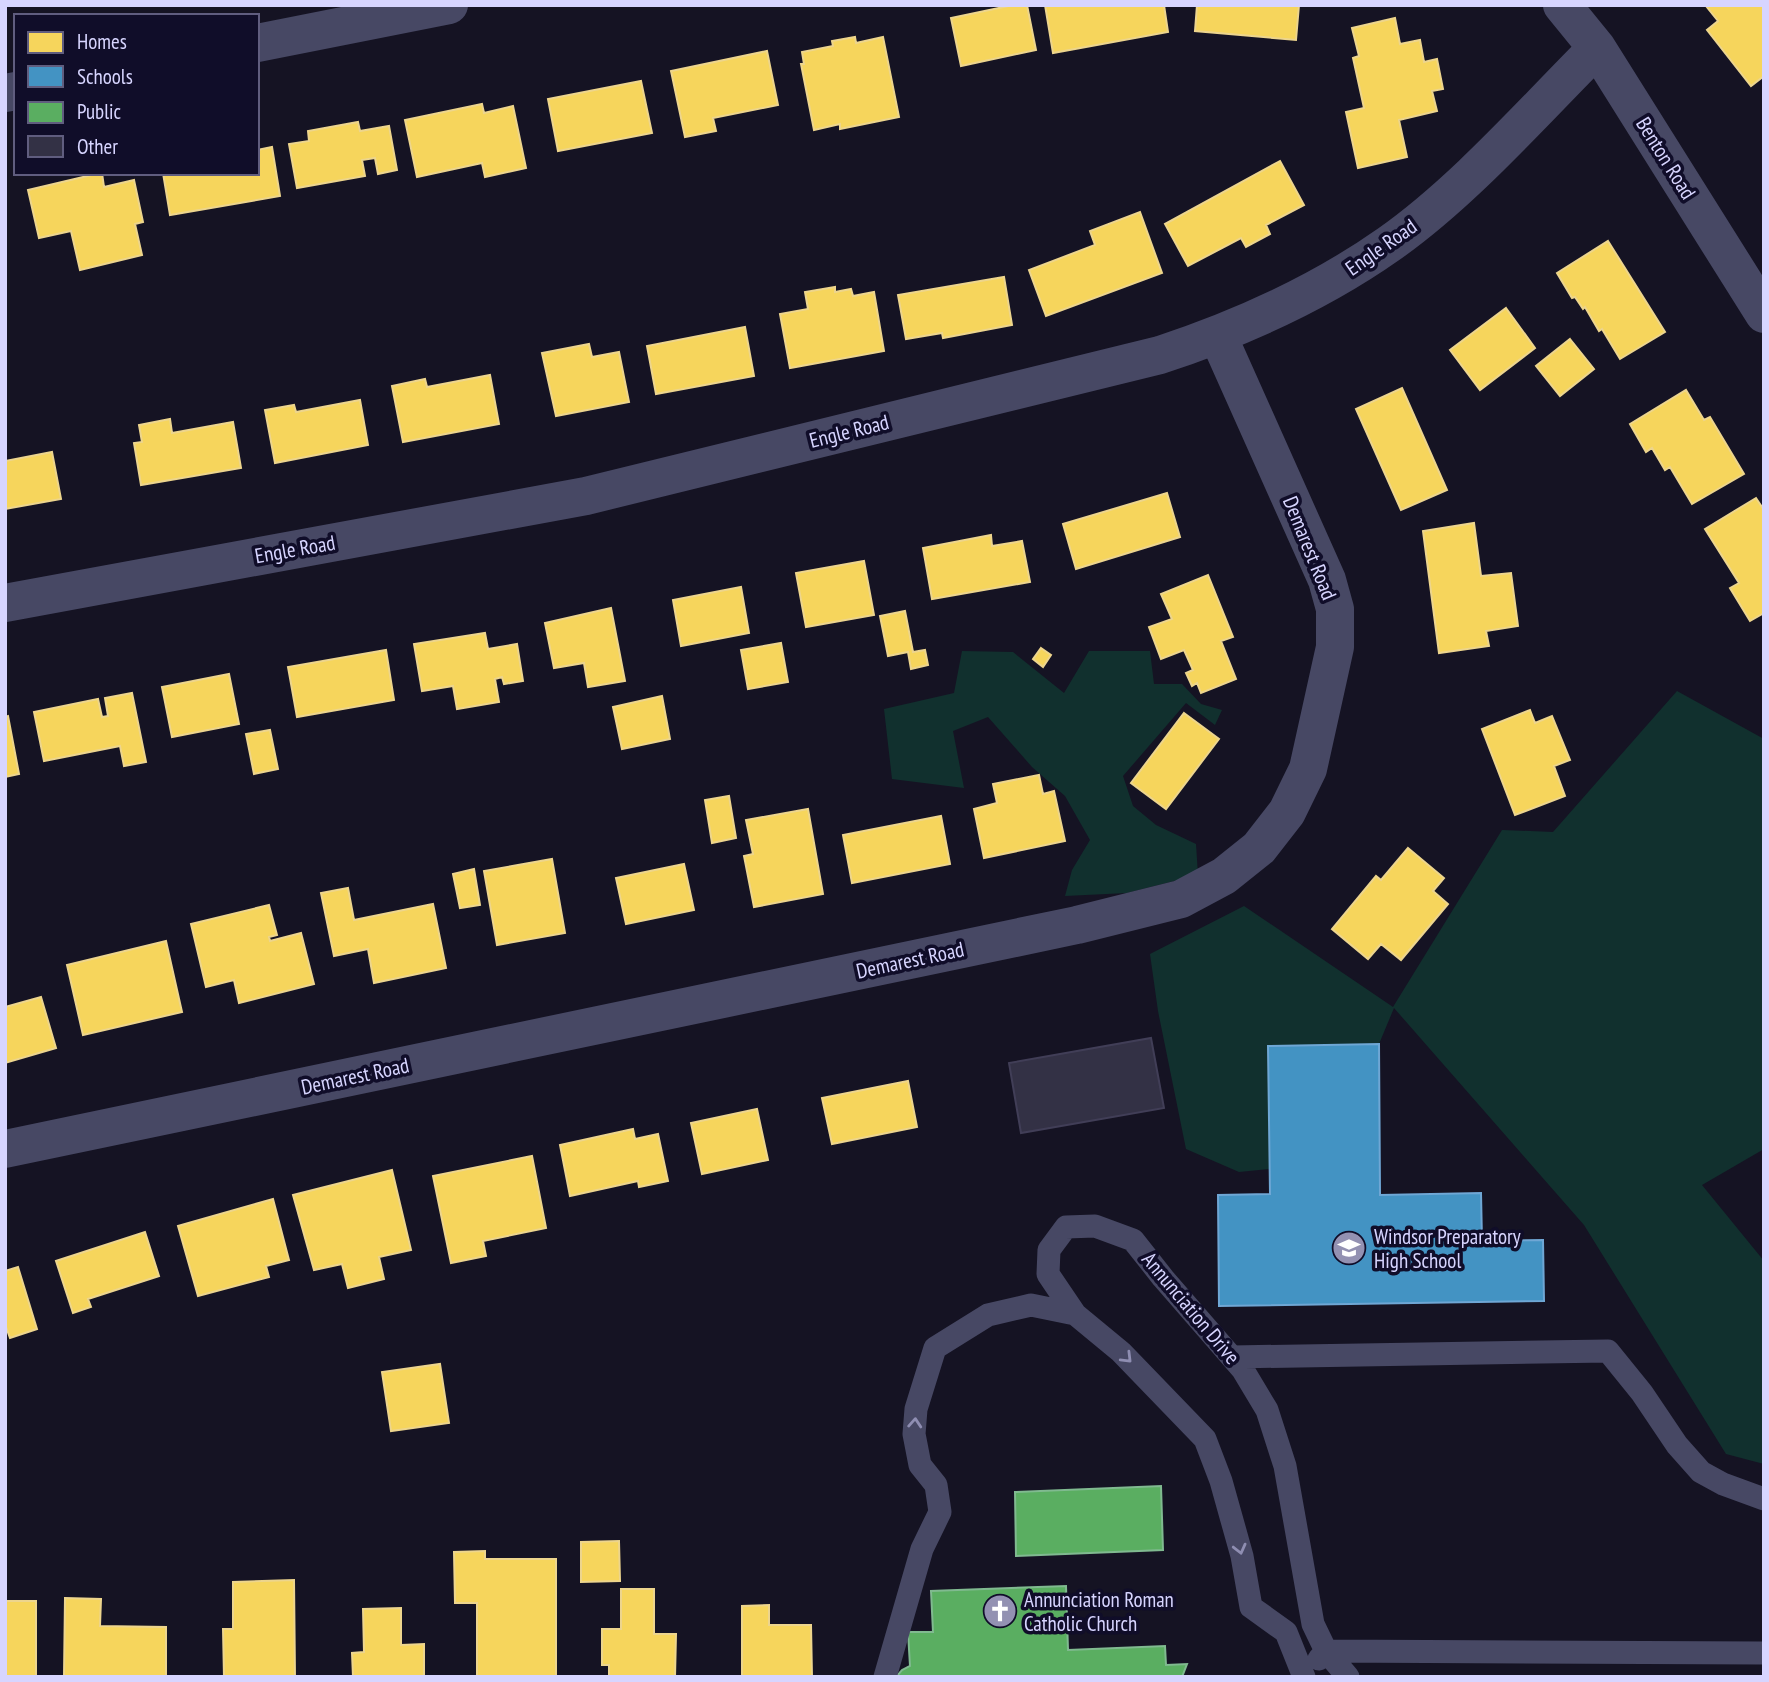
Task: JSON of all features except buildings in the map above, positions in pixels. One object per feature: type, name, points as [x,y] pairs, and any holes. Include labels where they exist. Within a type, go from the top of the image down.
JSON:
[{"type":"street","points":[[259,43],[449,5]]},
{"type":"street","name":"Benton Road","points":[[1562,5],[1597,48],[1761,304]]},
{"type":"street","name":"Engle Road","points":[[5,603],[586,496],[1160,355],[1218,336],[1258,320],[1325,285],[1389,244],[1448,196],[1597,48]]},
{"type":"street","name":"Demarest Road","points":[[5,1149],[1077,925],[1181,899],[1224,876],[1259,848],[1287,813],[1308,769],[1335,647],[1335,609],[1326,580],[1218,336]]},
{"type":"lane","name":"Annunciation Drive","points":[[1304,1676],[1286,1632],[1251,1607],[1242,1556],[1222,1481],[1205,1439],[1121,1352],[1075,1314],[1048,1274],[1049,1250],[1066,1227],[1095,1226],[1133,1240],[1243,1370],[1267,1410],[1285,1466],[1313,1624],[1326,1651],[1348,1677]]},
{"type":"lane","points":[[885,1677],[922,1549],[940,1512],[936,1485],[920,1465],[914,1434],[916,1409],[936,1348],[988,1315],[1031,1305],[1075,1314]]},
{"type":"lane","points":[[1232,1357],[1608,1351],[1700,1472],[1723,1484],[1764,1499]]},
{"type":"lane","points":[[1304,1676],[1326,1651],[1764,1653]]},
{"type":"green space","points":[[962,651],[1013,652],[1064,693],[1089,651],[1150,651],[1154,684],[1182,684],[1201,704],[1222,710],[1215,725],[1186,703],[1123,776],[1133,806],[1156,825],[1196,844],[1198,875],[1127,893],[1065,896],[1072,870],[1090,840],[1065,796],[1032,767],[988,717],[953,731],[964,788],[892,779],[884,709],[954,693]]},
{"type":"green space","points":[[1677,691],[1764,739],[1764,1149],[1702,1185],[1764,1261],[1764,1464],[1726,1454],[1584,1225],[1394,1008],[1379,1044],[1268,1046],[1269,1169],[1239,1172],[1186,1149],[1158,1011],[1150,954],[1244,906],[1393,1007],[1502,830],[1553,832]]},
{"type":"place","name":"Windsor Preparatory High School","points":[[1349,1248]]},
{"type":"place","name":"Annunciation Roman Catholic Church","points":[[1000,1611]]}]
